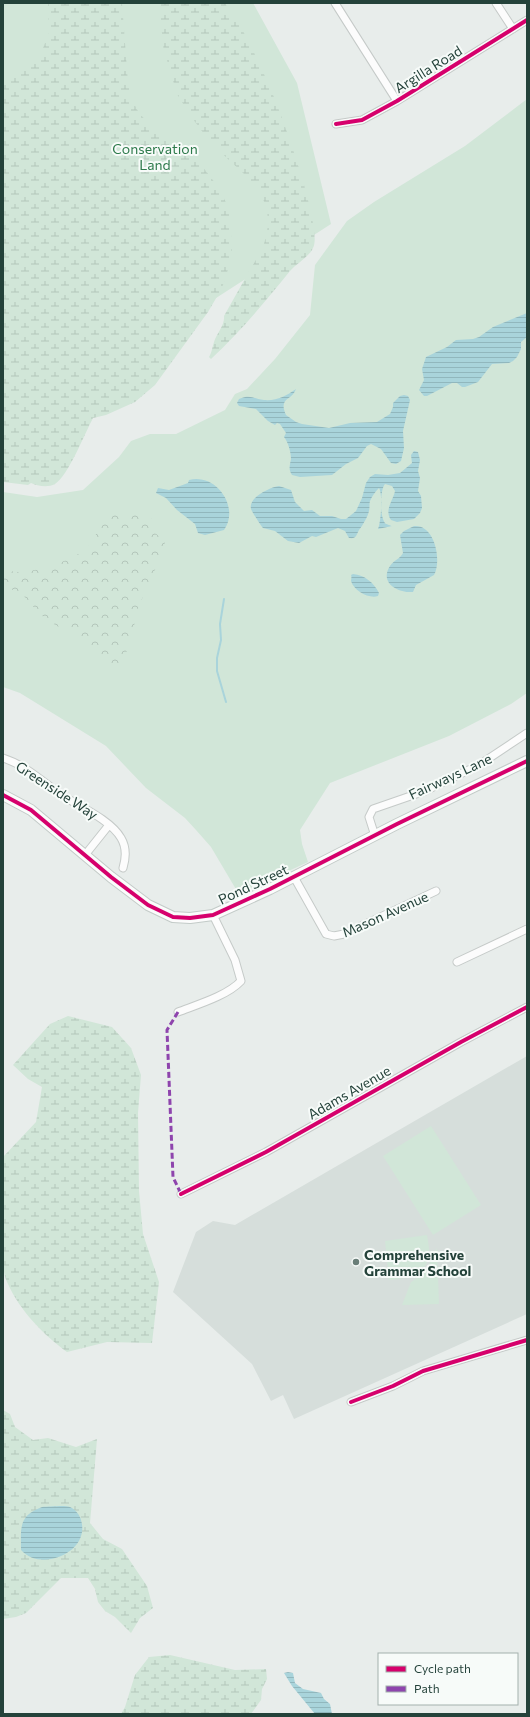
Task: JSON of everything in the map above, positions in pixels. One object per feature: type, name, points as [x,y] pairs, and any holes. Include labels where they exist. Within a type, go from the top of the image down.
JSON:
[{"type":"street","points":[[335,3],[398,101]]},
{"type":"street","points":[[496,3],[513,29]]},
{"type":"street","name":"Argilla Road","points":[[336,124],[362,120],[398,101],[527,20]]},
{"type":"street","name":"Fairways Lane","points":[[375,836],[369,817],[373,809],[425,791],[465,772],[489,760],[527,733]]},
{"type":"street","name":"Greenside Way","points":[[3,758],[24,768],[109,825],[117,832],[124,843],[126,860],[124,868]]},
{"type":"street","name":"Pond Street","points":[[3,795],[31,810],[131,893],[148,905],[173,917],[190,918],[213,915],[294,877],[527,761]]},
{"type":"street","name":"Greenside Way","points":[[85,855],[109,825]]},
{"type":"street","name":"Mason Avenue","points":[[294,877],[320,926],[326,934],[334,936],[344,934],[436,891]]},
{"type":"street","points":[[178,1012],[225,993],[241,981],[235,960],[213,915]]},
{"type":"street","points":[[457,962],[527,929]]},
{"type":"street","name":"Adams Avenue","points":[[181,1194],[266,1152],[461,1042],[527,1007]]},
{"type":"street","points":[[351,1402],[393,1386],[423,1371],[527,1340]]},
{"type":"shaded area","name":"Comprehensive Grammar School","points":[[527,1056],[527,1314],[294,1419],[283,1395],[271,1401],[252,1364],[173,1292],[196,1232],[213,1221],[235,1225]]},
{"type":"green space","name":"Conservation Land","points":[[3,3],[253,3],[297,83],[331,224],[123,358],[3,307]]},
{"type":"green space","name":"Conservation Land","points":[[48,3],[122,3],[128,83],[131,98],[139,113],[153,128],[202,166],[219,188],[230,211],[232,257],[222,288],[208,312],[155,385],[135,402],[106,415],[93,418],[76,454],[60,479],[52,485],[39,486],[31,483],[28,485],[3,482],[3,79],[26,70],[39,58],[49,33]]},
{"type":"green space","points":[[159,3],[225,3],[243,31],[274,96],[299,167],[312,217],[315,236],[313,248],[306,257],[290,271],[252,316],[211,359],[209,357],[215,339],[223,323],[224,316],[263,247],[267,228],[267,212],[263,199],[255,186],[210,141],[193,119],[177,94],[178,92],[171,77],[166,56],[164,54]]},
{"type":"green space","points":[[527,99],[527,693],[511,704],[449,736],[330,783],[300,830],[302,844],[308,862],[252,888],[237,891],[211,847],[196,830],[185,818],[146,788],[106,746],[20,693],[3,687],[3,492],[37,497],[83,490],[119,457],[131,441],[150,434],[176,434],[225,410],[235,394],[247,389],[275,359],[310,315],[315,265],[347,221],[374,202],[465,146]]},
{"type":"green space","points":[[106,513],[124,515],[136,513],[147,515],[153,520],[155,533],[165,541],[164,554],[151,577],[137,611],[131,642],[118,666],[107,668],[100,652],[41,615],[20,592],[3,587],[3,569],[18,572],[36,570],[58,564],[85,549],[91,543]]},
{"type":"green space","points":[[68,1016],[112,1027],[131,1048],[141,1075],[138,1113],[139,1191],[143,1234],[159,1282],[152,1343],[107,1342],[67,1352],[33,1322],[13,1294],[5,1275],[3,1266],[3,1157],[36,1122],[42,1087],[28,1079],[13,1065],[50,1024]]},
{"type":"green space","points":[[431,1126],[481,1205],[433,1235],[383,1156]]},
{"type":"green space","points":[[427,1235],[429,1257],[423,1269],[408,1277],[389,1280],[385,1241]]},
{"type":"green space","points":[[437,1248],[439,1304],[402,1305],[411,1282],[425,1273]]},
{"type":"green space","points":[[3,1410],[10,1414],[15,1427],[33,1440],[48,1438],[76,1447],[97,1439],[90,1523],[103,1539],[122,1549],[147,1586],[153,1608],[140,1618],[131,1633],[115,1617],[105,1611],[98,1602],[95,1589],[88,1578],[61,1578],[26,1613],[16,1617],[3,1619]]},
{"type":"green space","points":[[170,1655],[235,1670],[266,1669],[267,1679],[262,1689],[261,1700],[251,1714],[121,1714],[125,1707],[135,1675],[149,1657]]},
{"type":"water","points":[[527,313],[527,337],[521,342],[521,349],[513,361],[509,363],[492,364],[478,382],[465,387],[462,387],[457,383],[452,383],[427,396],[424,396],[419,390],[424,380],[422,369],[426,357],[447,347],[456,340],[473,339],[479,337],[493,327]]},
{"type":"water","points":[[296,389],[292,396],[285,402],[284,409],[286,415],[302,424],[329,428],[350,423],[377,422],[390,414],[393,403],[400,396],[408,396],[410,400],[403,431],[404,448],[401,461],[396,464],[391,463],[381,449],[371,444],[367,446],[358,458],[346,464],[332,475],[300,477],[292,475],[290,469],[290,450],[284,437],[286,433],[280,424],[277,423],[275,425],[268,421],[256,409],[239,406],[237,403],[239,399],[246,397],[264,400],[277,399]]},
{"type":"water","points":[[414,451],[418,452],[420,460],[418,471],[420,478],[418,491],[421,496],[422,508],[420,513],[414,519],[397,522],[391,520],[388,513],[395,491],[392,486],[385,484],[383,487],[381,500],[379,488],[371,499],[368,515],[355,537],[349,538],[345,531],[338,528],[316,537],[312,536],[299,543],[288,541],[275,531],[263,528],[251,509],[253,500],[256,497],[271,488],[279,486],[291,490],[295,502],[304,511],[312,510],[320,516],[332,516],[346,519],[356,511],[362,498],[366,483],[370,477],[375,474],[388,475],[400,473],[412,463],[411,455]]},
{"type":"water","points":[[199,479],[209,482],[217,487],[223,494],[229,512],[228,521],[224,530],[205,535],[198,533],[195,524],[177,510],[166,498],[156,493],[158,488],[169,490],[188,483],[189,480]]},
{"type":"water","points":[[381,507],[384,521],[386,524],[392,526],[378,529],[380,520]]},
{"type":"water","points":[[414,526],[421,527],[432,537],[437,553],[437,561],[434,575],[416,585],[413,592],[407,592],[396,589],[388,582],[387,572],[390,566],[403,553],[400,535],[404,531]]},
{"type":"water","points":[[351,575],[361,576],[372,583],[379,593],[378,596],[374,597],[366,595],[358,591],[351,581]]},
{"type":"water","points":[[67,1506],[74,1509],[80,1516],[82,1531],[79,1541],[72,1550],[62,1556],[40,1560],[30,1557],[21,1550],[21,1529],[22,1524],[29,1514],[42,1507]]},
{"type":"water","points":[[284,1673],[293,1673],[295,1683],[303,1689],[321,1693],[324,1699],[330,1704],[332,1714],[315,1714],[292,1686]]},
{"type":"waterway","points":[[224,599],[220,624],[221,640],[217,658],[217,671],[226,702]]},
{"type":"marked path","points":[[178,1012],[167,1030],[173,1177],[181,1194]]},
{"type":"cycle path","points":[[336,124],[362,120],[397,101],[527,20]]},
{"type":"cycle path","points":[[3,795],[31,810],[111,877],[148,905],[173,917],[190,918],[213,915],[270,889],[397,824],[527,761]]},
{"type":"cycle path","points":[[181,1194],[266,1152],[461,1042],[527,1007]]},
{"type":"cycle path","points":[[351,1402],[393,1386],[423,1371],[527,1340]]},
{"type":"place","name":"Comprehensive Grammar School","points":[[356,1262]]}]
